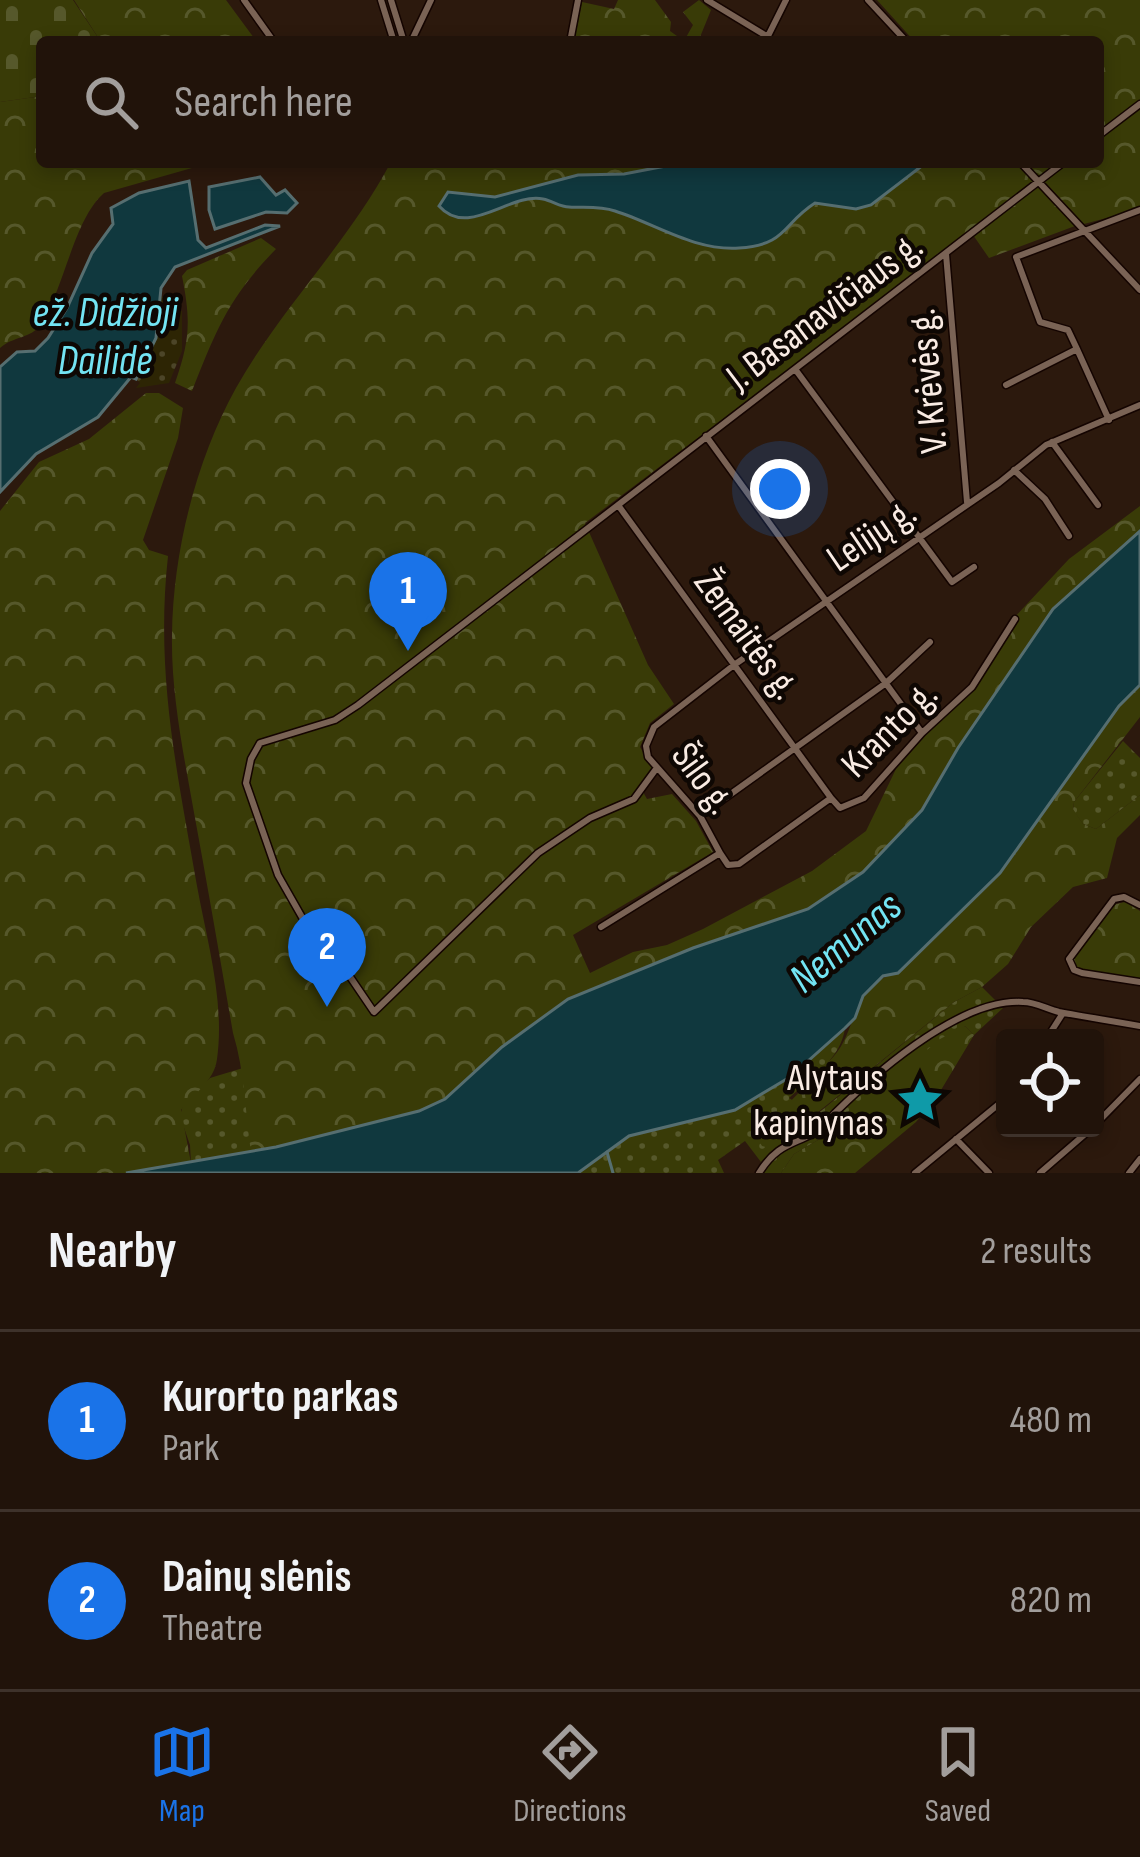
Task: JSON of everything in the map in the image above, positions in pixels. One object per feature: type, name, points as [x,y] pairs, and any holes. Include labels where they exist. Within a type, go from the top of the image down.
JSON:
[{"type":"street","points":[[244,0],[270,36]]},
{"type":"street","points":[[381,0],[392,36]]},
{"type":"street","points":[[391,0],[405,36]]},
{"type":"street","points":[[410,36],[431,0]]},
{"type":"street","points":[[570,36],[578,0]]},
{"type":"street","points":[[707,0],[761,36]]},
{"type":"street","points":[[768,36],[786,0]]},
{"type":"street","points":[[868,0],[901,36]]},
{"type":"street","points":[[1104,131],[1140,104]]},
{"type":"street","points":[[1025,168],[1140,290]]},
{"type":"street","name":"J. Basanavičiaus g.","points":[[656,769],[634,800],[590,818],[538,853],[374,1012],[340,962],[299,915],[278,875],[246,783],[260,743],[335,720],[358,705],[1056,168]]},
{"type":"street","points":[[1109,420],[1068,330],[1040,322],[1016,257],[1140,210]]},
{"type":"street","name":"V. Krėvės g.","points":[[946,254],[967,504]]},
{"type":"street","points":[[1006,385],[1077,349]]},
{"type":"street","points":[[795,369],[952,582],[974,567]]},
{"type":"street","name":"Lelijų g.","points":[[650,736],[659,722],[734,665],[1052,442],[1140,405]]},
{"type":"street","points":[[706,436],[922,733]]},
{"type":"street","points":[[1052,442],[1098,506]]},
{"type":"street","points":[[1013,470],[1045,500],[1069,536]]},
{"type":"street","name":"Žemaitės g.","points":[[618,505],[831,797]]},
{"type":"street","name":"Kranto g.","points":[[601,927],[720,854],[728,865],[739,864],[831,797],[841,808],[864,799],[922,733],[972,687],[1015,619]]},
{"type":"street","points":[[700,816],[886,683],[930,642]]},
{"type":"street","name":"Šilo g.","points":[[650,736],[648,757],[700,816],[720,854]]},
{"type":"street","points":[[1140,905],[1114,899],[1070,964],[1082,973],[1140,982]]},
{"type":"street","points":[[759,1173],[779,1148],[822,1127],[840,1105],[940,1028],[966,1016],[1020,1001],[1140,1026]]},
{"type":"street","points":[[1053,1029],[1063,1013]]},
{"type":"street","points":[[1104,1117],[1140,1079]]},
{"type":"street","points":[[915,1173],[996,1106]]},
{"type":"street","points":[[1040,1173],[1082,1137]]},
{"type":"street","points":[[956,1139],[989,1173]]},
{"type":"street","points":[[1129,1173],[1140,1159]]},
{"type":"green space","points":[[0,0],[73,0],[97,36],[36,36],[36,97],[0,102]]},
{"type":"green space","points":[[74,0],[226,0],[253,36],[97,36]]},
{"type":"green space","points":[[618,0],[655,0],[677,36],[575,36],[582,2],[614,9]]},
{"type":"green space","points":[[699,0],[711,10],[700,36],[687,36],[693,25],[683,12]]},
{"type":"green space","points":[[877,0],[1140,0],[1140,100],[1104,127],[1104,36],[910,36]]},
{"type":"green space","points":[[36,97],[36,168],[192,168],[104,193],[85,219],[41,324],[0,348],[0,102]]},
{"type":"green space","points":[[1140,109],[1140,209],[1084,224],[1044,181],[1062,168],[1104,168],[1104,136]]},
{"type":"green space","points":[[388,168],[1052,168],[1034,182],[1075,226],[989,258],[971,232],[585,523],[648,665],[674,704],[650,723],[640,747],[653,770],[643,792],[647,799],[672,794],[696,821],[713,852],[573,935],[590,973],[633,952],[667,945],[703,929],[812,871],[866,831],[896,769],[970,685],[1011,621],[1069,559],[1140,506],[1140,531],[1053,609],[958,748],[922,810],[863,872],[808,909],[693,948],[568,999],[502,1047],[445,1099],[419,1111],[251,1152],[240,1062],[176,700],[172,635],[177,572],[198,476],[236,388]]},
{"type":"green space","points":[[261,238],[276,249],[225,315],[192,391],[175,383],[188,330],[182,276]]},
{"type":"green space","points":[[146,393],[159,393],[183,408],[178,438],[143,540],[149,550],[168,556],[166,682],[217,994],[217,1059],[207,1081],[181,1110],[191,1163],[126,1173],[0,1173],[0,511],[39,462],[89,439]]},
{"type":"green space","points":[[1140,685],[1140,717],[1074,802],[1083,824],[1096,829],[1140,795],[1140,815],[1117,838],[1107,878],[1073,887],[1031,927],[1008,964],[982,987],[954,1002],[796,1130],[769,1148],[762,1146],[757,1138],[842,1045],[872,986],[898,973],[1000,873],[1119,706]]},
{"type":"green space","points":[[1123,741],[1140,758],[1140,795],[1096,829],[1083,824],[1073,810],[1074,802]]},
{"type":"green space","points":[[1125,902],[1140,911],[1140,981],[1074,967],[1072,955],[1113,905]]},
{"type":"green space","points":[[982,987],[1003,1008],[974,1035],[965,1026],[825,1136],[794,1154],[781,1173],[755,1173],[761,1162],[745,1141],[718,1160],[724,1173],[578,1173],[629,1136],[735,1110],[790,1077],[845,1028],[831,1058],[789,1098],[816,1115],[954,1002]]},
{"type":"green space","points":[[965,1026],[974,1035],[941,1090],[916,1122],[855,1173],[781,1173],[794,1154],[825,1136],[940,1039]]},
{"type":"green space","points":[[243,1068],[387,1119],[191,1163],[180,1116],[183,1105],[210,1078]]},
{"type":"sand","points":[[159,297],[173,297],[174,311],[182,311],[182,351],[169,383],[136,388],[156,330]]},
{"type":"water","points":[[655,168],[919,168],[871,205],[856,209],[815,203],[775,238],[739,248],[691,241],[609,209],[566,207],[543,199],[463,218],[439,206],[448,192],[495,197],[578,175]]},
{"type":"water","points":[[260,177],[276,195],[285,190],[297,203],[287,213],[266,212],[215,229],[209,187]]},
{"type":"water","name":"ež. Didžioji Dailidė","points":[[189,181],[198,240],[206,248],[265,225],[280,226],[175,267],[161,288],[156,338],[136,379],[131,377],[98,417],[36,454],[0,492],[0,367],[17,352],[35,351],[48,338],[92,253],[113,224],[111,208],[139,193]]},
{"type":"water","name":"Nemunas","points":[[1140,531],[1140,685],[1119,706],[1000,873],[898,973],[883,976],[863,996],[855,1018],[790,1077],[735,1110],[629,1136],[578,1173],[126,1173],[276,1147],[419,1111],[445,1099],[502,1047],[568,999],[693,948],[808,909],[863,872],[922,810],[958,748],[1053,609]]},
{"type":"waterway","points":[[607,1152],[613,1173]]},
{"type":"place","name":"Kurorto parkas","points":[[408,651]]},
{"type":"place","name":"Dainų slėnis","points":[[327,1007]]},
{"type":"place","name":"Alytaus kapinynas","points":[[920,1100]]}]
